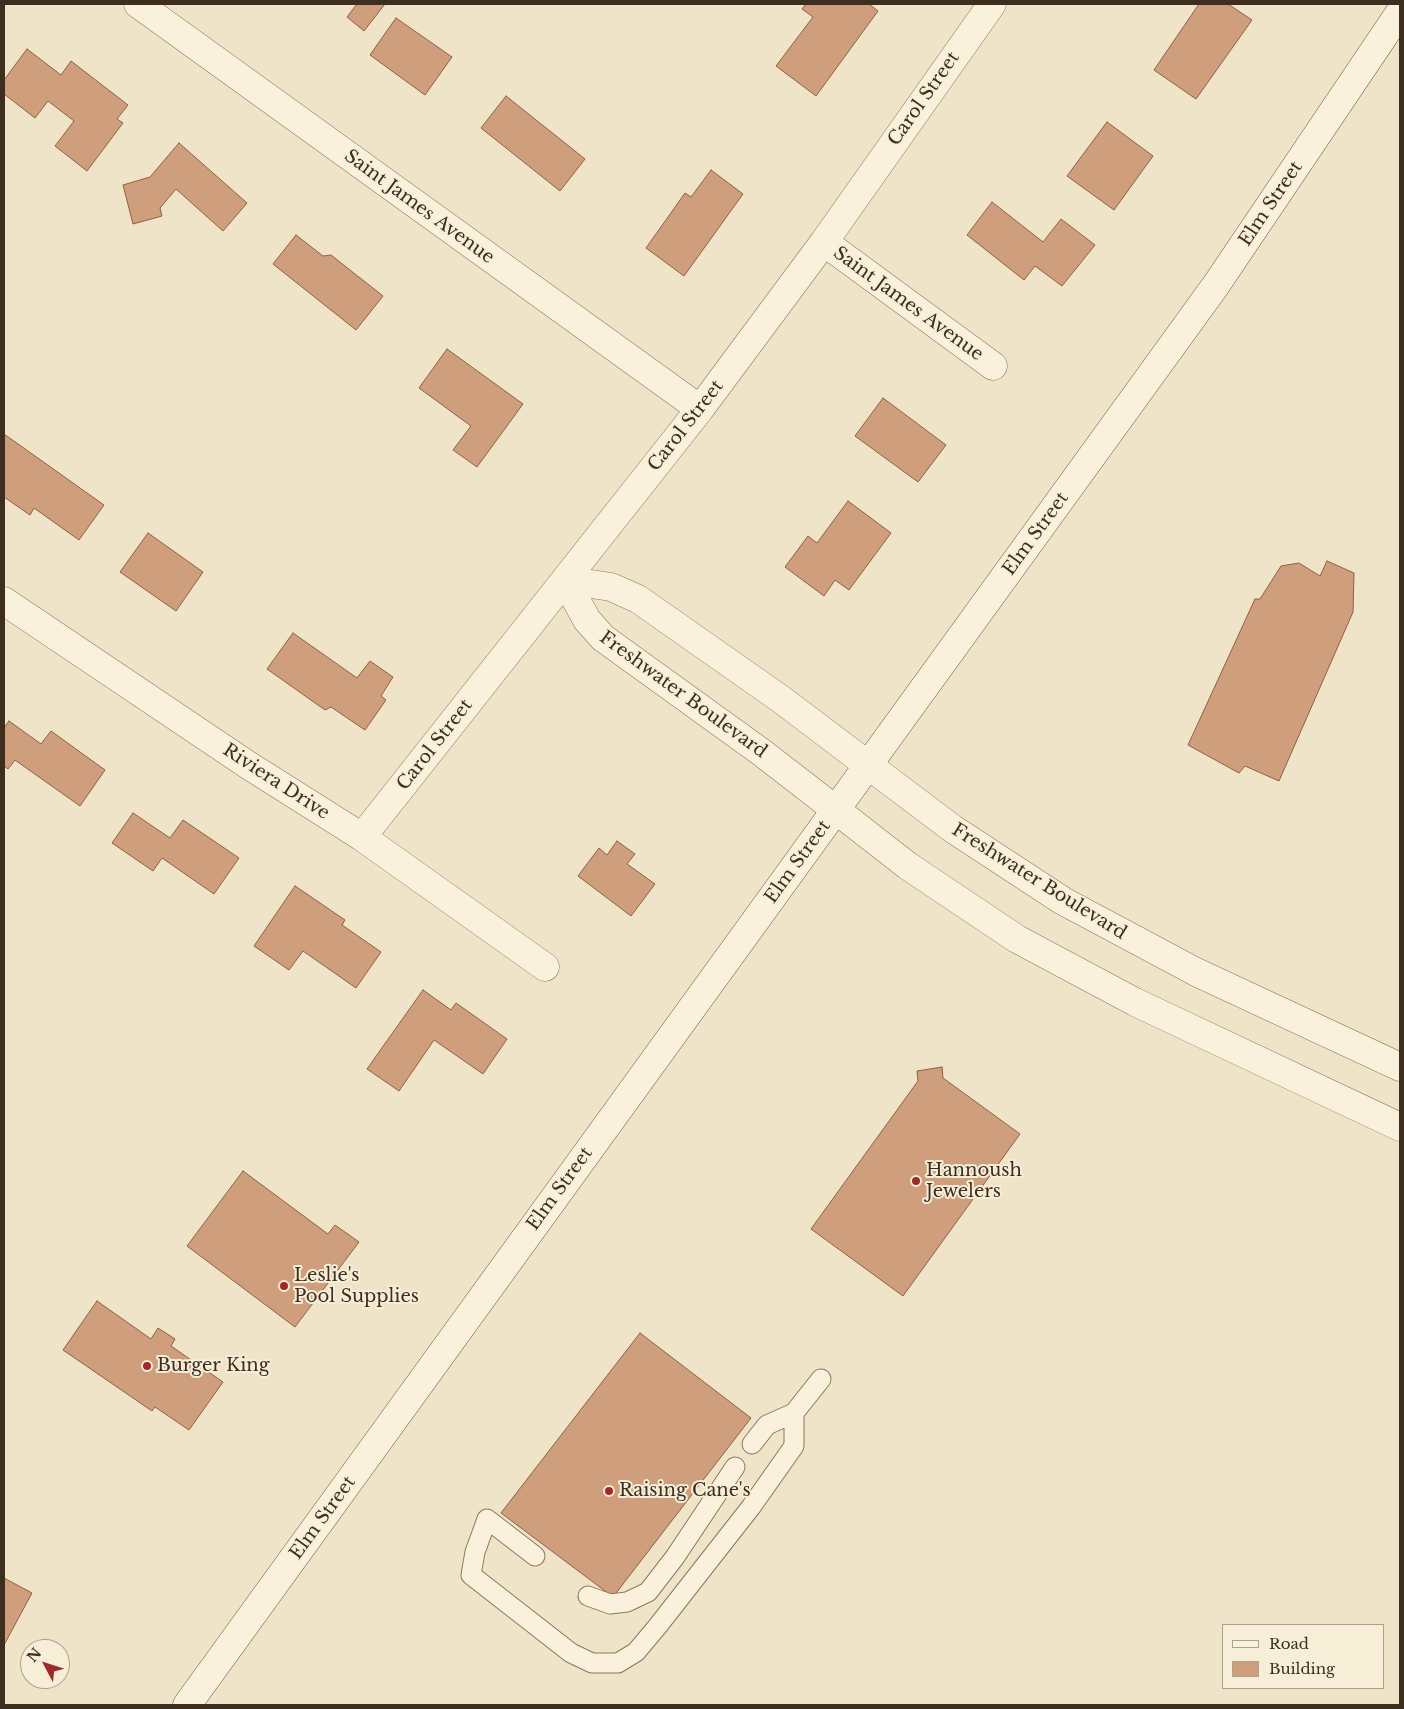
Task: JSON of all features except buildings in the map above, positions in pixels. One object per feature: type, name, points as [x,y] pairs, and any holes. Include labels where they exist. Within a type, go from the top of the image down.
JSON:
[{"type":"street","name":"Saint James Avenue","points":[[138,4],[700,410]]},
{"type":"street","name":"Carol Street","points":[[362,837],[700,410],[824,242],[992,4]]},
{"type":"street","name":"Elm Street","points":[[187,1705],[1216,285],[1400,12]]},
{"type":"street","name":"Saint James Avenue","points":[[824,242],[994,366]]},
{"type":"street","name":"Freshwater Boulevard","points":[[566,580],[610,587],[638,599],[782,700],[975,845],[1063,902],[1196,972],[1400,1067]]},
{"type":"street","name":"Freshwater Boulevard","points":[[566,580],[587,620],[603,638],[761,752],[956,900],[1017,939],[1135,1002],[1400,1127]]},
{"type":"street","name":"Riviera Drive","points":[[4,601],[248,765],[362,837],[545,967]]},
{"type":"lane","points":[[752,1444],[766,1425],[794,1413],[821,1379]]},
{"type":"lane","points":[[535,1556],[487,1519],[475,1552],[471,1575],[572,1653],[592,1663],[618,1664],[636,1652],[658,1627],[751,1507],[794,1446],[794,1413]]},
{"type":"lane","points":[[588,1596],[610,1604],[627,1602],[648,1592],[675,1557],[735,1467]]},
{"type":"place","name":"Hannoush Jewelers","points":[[916,1181]]},
{"type":"place","name":"Leslie's Pool Supplies","points":[[284,1286]]},
{"type":"place","name":"Burger King","points":[[147,1366]]},
{"type":"place","name":"Raising Cane's","points":[[609,1491]]}]
